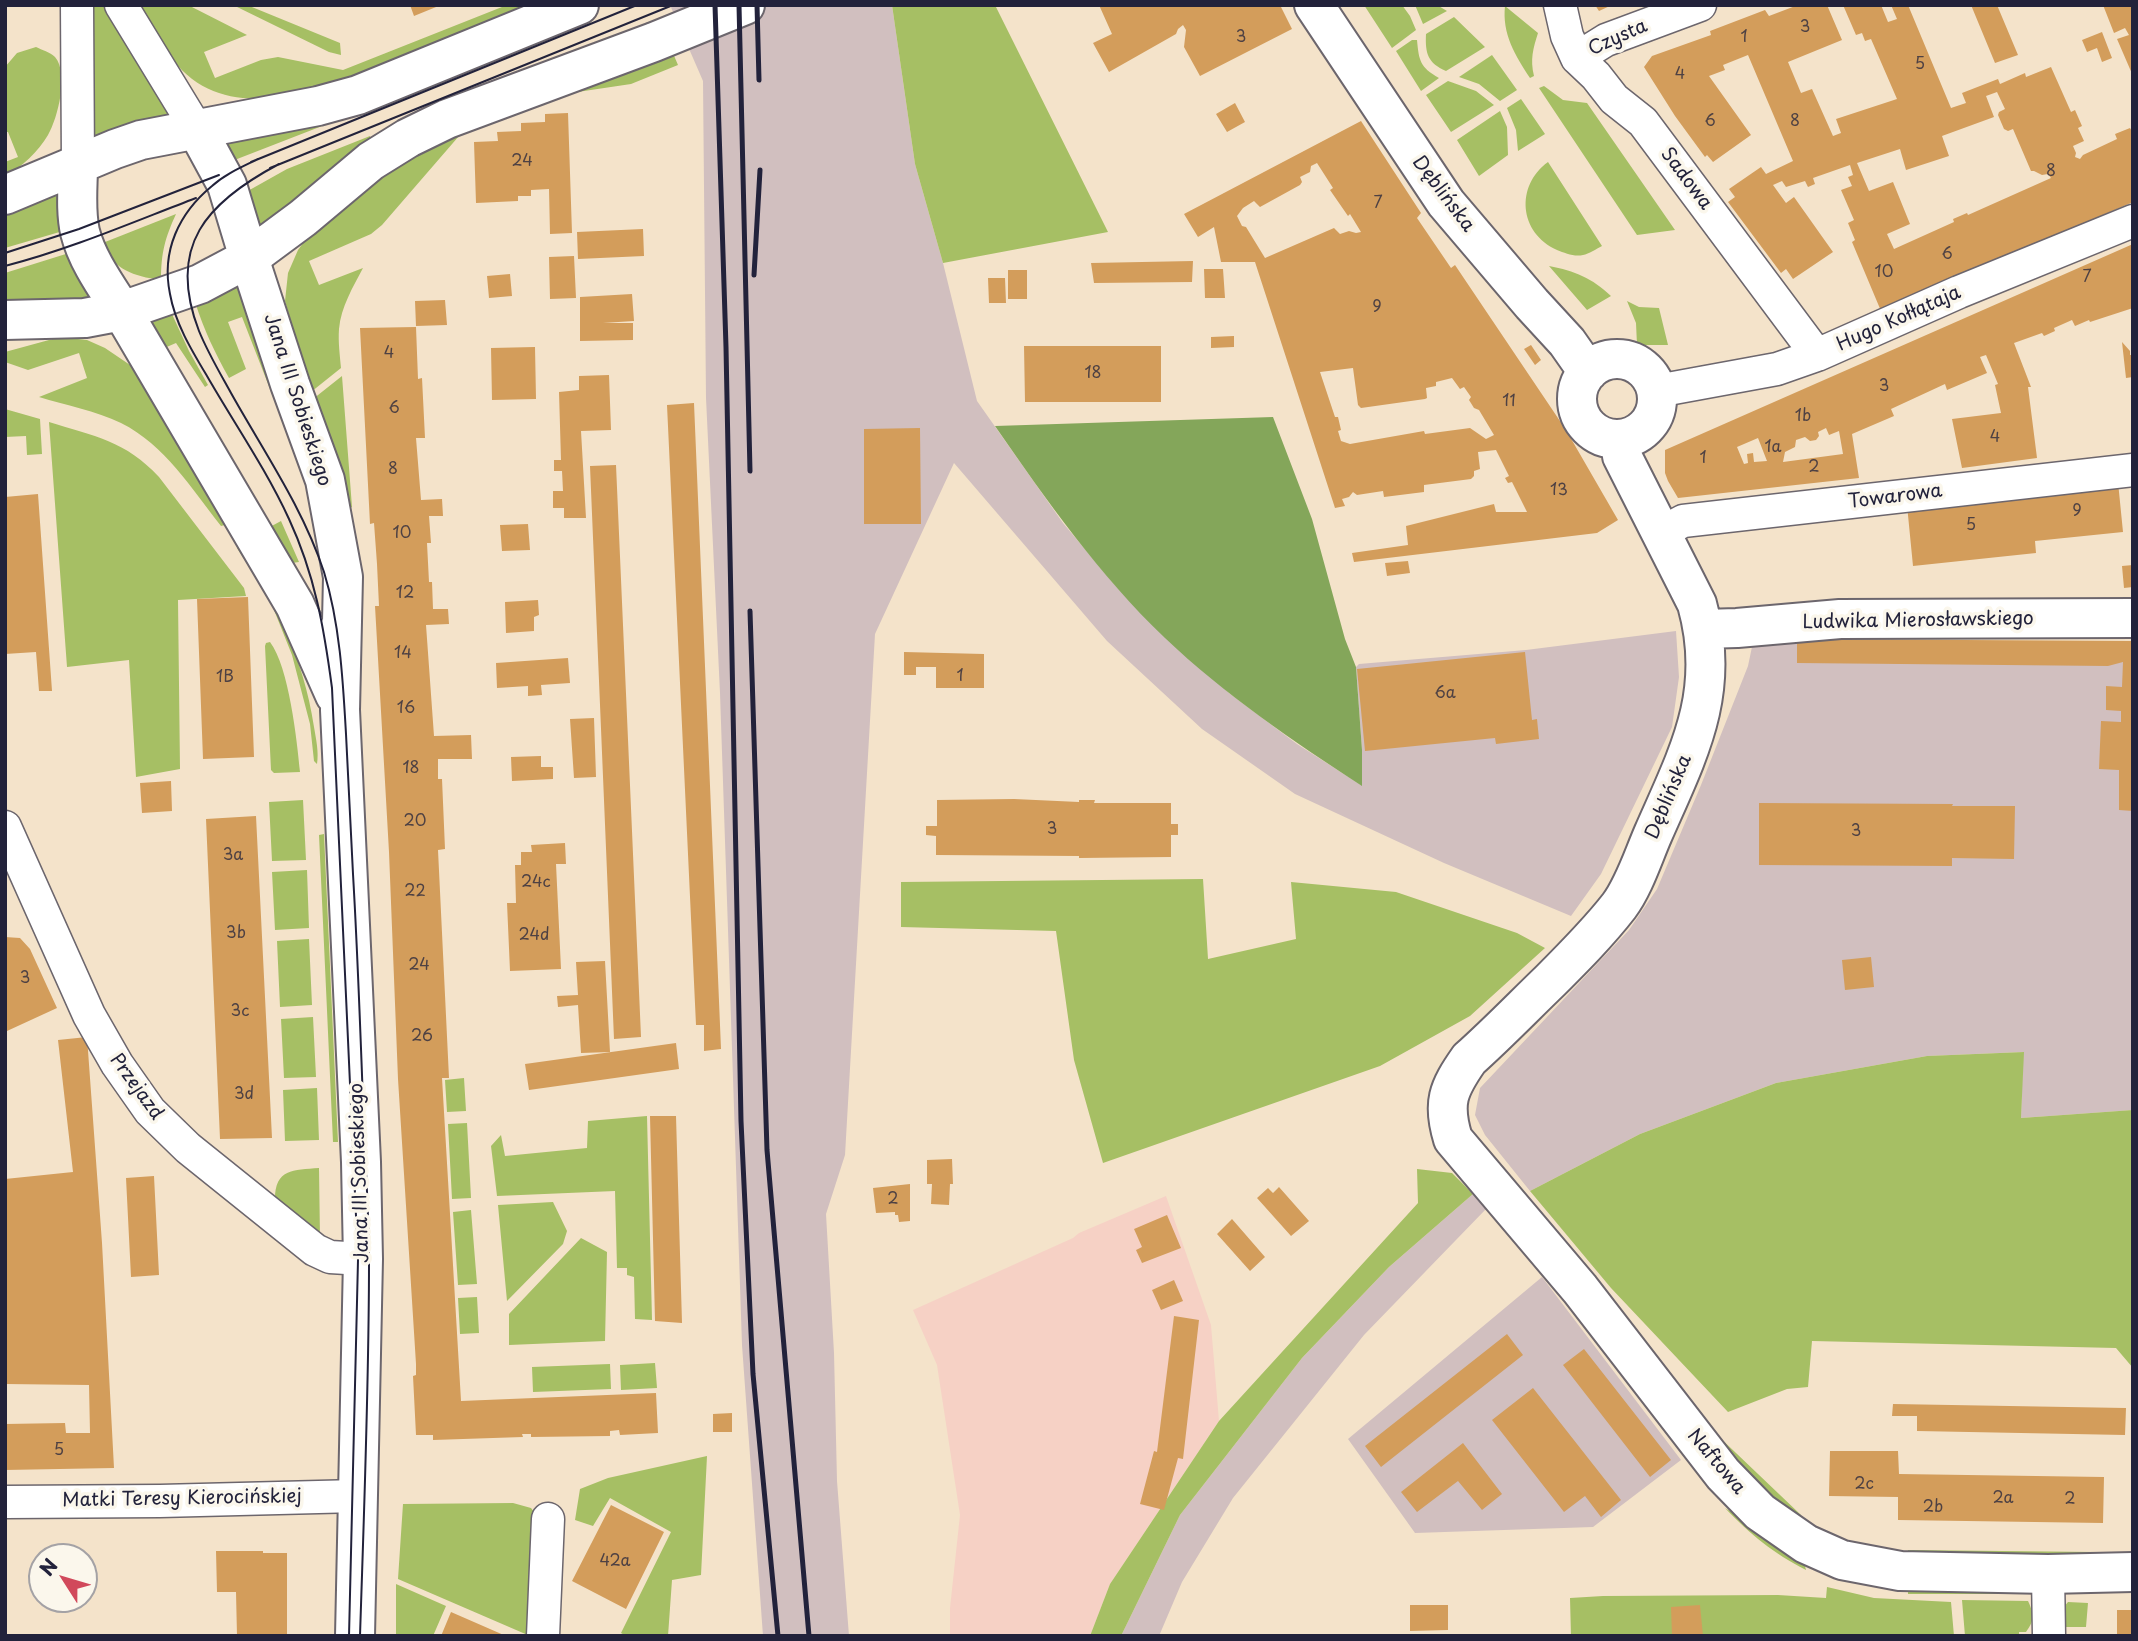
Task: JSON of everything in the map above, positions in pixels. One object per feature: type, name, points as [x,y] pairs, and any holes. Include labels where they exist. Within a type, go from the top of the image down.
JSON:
[{"type":"street","points":[[77,5],[79,229],[93,262],[121,310]]},
{"type":"street","points":[[121,5],[196,128],[227,185],[249,258]]},
{"type":"street","points":[[5,195],[141,140],[318,106],[358,95],[579,5]]},
{"type":"street","points":[[508,34],[595,5]]},
{"type":"street","points":[[543,82],[719,5]]},
{"type":"street","points":[[5,320],[85,318],[121,310],[200,284],[249,258],[303,218],[371,161],[408,138],[447,119],[745,5]]},
{"type":"street","name":"Dęblińska","points":[[1314,5],[1446,203],[1567,342],[1588,372]]},
{"type":"street","name":"Sadowa","points":[[1560,5],[1567,36],[1577,58],[1614,99],[1643,122],[1817,355]]},
{"type":"street","name":"Czysta","points":[[1577,58],[1614,37],[1700,5]]},
{"type":"street","name":"Hugo Kołłątaja","points":[[1657,391],[1777,369],[1817,355],[1959,292],[2133,221]]},
{"type":"street","name":"Jana III Sobieskiego","points":[[249,258],[325,480],[343,577],[340,710],[363,1259],[355,1636]]},
{"type":"street","name":"Jana III Sobieskiego","points":[[121,310],[295,605],[340,710]]},
{"type":"street","points":[[1625,359],[1645,370],[1655,383],[1657,391],[1658,402],[1650,423],[1632,437],[1620,439],[1602,436],[1586,425],[1581,417],[1577,398],[1582,379],[1594,366],[1608,360],[1625,359]]},
{"type":"street","name":"Dęblińska","points":[[1446,1102],[1455,1079],[1469,1059],[1575,956],[1620,905],[1695,736],[1706,673],[1704,629],[1697,604],[1673,553],[1622,456],[1620,439]]},
{"type":"street","name":"Towarowa","points":[[1661,533],[1683,522],[2133,470]]},
{"type":"street","name":"Ludwika Mierosławskiego","points":[[1704,629],[1840,619],[2133,618]]},
{"type":"street","name":"Przejazd","points":[[5,827],[89,1015],[117,1064],[150,1111],[188,1148],[315,1250],[330,1257],[363,1259]]},
{"type":"street","name":"Naftowa","points":[[1446,1102],[1447,1120],[1453,1139],[1580,1289],[1723,1474],[1760,1512],[1806,1544],[1842,1560],[1900,1571],[2133,1573]]},
{"type":"street","name":"Matki Teresy Kierocińskiej","points":[[5,1502],[358,1496]]},
{"type":"street","points":[[543,1636],[548,1519]]},
{"type":"street","points":[[2048,1574],[2049,1636]]},
{"type":"shaded area","points":[[670,5],[892,5],[915,164],[977,401],[1063,523],[1115,585],[1229,693],[1297,744],[1361,785],[1362,750],[1356,667],[1359,664],[1526,650],[1676,631],[1679,677],[1672,727],[1601,874],[1571,916],[1444,863],[1295,794],[1202,729],[1107,641],[954,463],[875,634],[845,1155],[826,1214],[834,1353],[837,1481],[849,1636],[763,1636],[742,1345],[720,693],[706,398],[703,81]]},
{"type":"shaded area","points":[[1753,642],[2133,642],[2133,1110],[2021,1118],[2023,1052],[1927,1056],[1776,1083],[1640,1134],[1530,1191],[1485,1135],[1475,1115],[1480,1088],[1629,930],[1657,889],[1748,666]]},
{"type":"shaded area","points":[[1473,1194],[1486,1209],[1364,1335],[1233,1498],[1182,1582],[1159,1636],[1121,1636],[1180,1515],[1302,1358],[1389,1267]]},
{"type":"shaded area","points":[[1166,1196],[1211,1325],[1219,1421],[1110,1584],[1090,1636],[950,1636],[950,1608],[960,1515],[937,1365],[913,1310]]},
{"type":"shaded area","points":[[1542,1277],[1681,1460],[1593,1527],[1415,1533],[1348,1439]]},
{"type":"green space","points":[[90,5],[105,5],[169,113],[167,119],[96,139],[92,136]]},
{"type":"green space","points":[[141,5],[188,5],[247,35],[204,52],[215,78],[261,60],[278,57],[343,70],[507,5],[534,5],[347,80],[298,93],[250,98],[227,95],[206,87],[186,74],[168,53]]},
{"type":"green space","points":[[233,5],[247,5],[340,43],[341,55],[329,52]]},
{"type":"green space","points":[[892,5],[995,5],[1108,232],[943,263],[915,164]]},
{"type":"green space","points":[[1364,5],[1402,5],[1416,30],[1392,48]]},
{"type":"green space","points":[[1415,5],[1437,5],[1447,11],[1423,24]]},
{"type":"green space","points":[[1505,6],[1538,33],[1532,64],[1534,76],[1530,78],[1508,35]]},
{"type":"green space","points":[[1454,17],[1485,47],[1446,71],[1431,61],[1426,47],[1426,34]]},
{"type":"green space","points":[[1412,40],[1417,40],[1424,67],[1439,78],[1421,91],[1396,51]]},
{"type":"green space","points":[[36,47],[53,55],[59,64],[61,96],[48,135],[23,164],[5,176],[5,162],[18,157],[8,132],[5,132],[5,67],[17,53]]},
{"type":"green space","points":[[672,51],[678,65],[631,84],[564,94]]},
{"type":"green space","points":[[1492,55],[1517,90],[1500,101],[1479,84],[1459,77]]},
{"type":"green space","points":[[1448,81],[1476,91],[1494,105],[1451,132],[1426,95]]},
{"type":"green space","points":[[1544,86],[1563,100],[1587,103],[1675,230],[1637,235],[1539,88]]},
{"type":"green space","points":[[1521,99],[1545,134],[1518,151],[1516,130],[1507,108]]},
{"type":"green space","points":[[1500,111],[1507,127],[1508,155],[1479,176],[1457,140]]},
{"type":"green space","points":[[335,121],[232,161],[225,140]]},
{"type":"green space","points":[[370,136],[371,140],[261,230],[246,192],[287,169]]},
{"type":"green space","points":[[459,136],[382,225],[371,234],[309,261],[319,285],[363,268],[348,297],[340,321],[341,368],[311,392],[285,301],[288,273],[298,250],[309,235],[363,184],[443,141]]},
{"type":"green space","points":[[1548,162],[1602,246],[1585,254],[1573,255],[1557,250],[1535,232],[1526,209],[1526,196],[1537,172]]},
{"type":"green space","points":[[60,191],[63,231],[5,248],[5,211]]},
{"type":"green space","points":[[176,214],[164,246],[161,280],[141,276],[119,266],[100,244]]},
{"type":"green space","points":[[69,253],[93,300],[5,303],[5,273]]},
{"type":"green space","points":[[1549,266],[1583,276],[1611,296],[1587,310]]},
{"type":"green space","points":[[237,283],[243,286],[295,442],[291,443],[242,317],[228,322],[246,369],[229,378],[198,312],[195,302]]},
{"type":"green space","points":[[1627,301],[1639,307],[1659,308],[1668,345],[1637,345],[1636,323]]},
{"type":"green space","points":[[171,312],[208,385],[205,387],[176,343],[162,349],[148,320]]},
{"type":"green space","points":[[60,337],[87,340],[105,348],[133,367],[227,523],[225,525],[221,526],[164,455],[137,432],[101,415],[39,397],[87,378],[79,353],[28,370],[5,362],[5,352]]},
{"type":"green space","points":[[342,376],[352,507],[345,511],[313,399]]},
{"type":"green space","points":[[5,409],[40,419],[42,454],[27,455],[26,436],[5,437]]},
{"type":"green space","points":[[1273,417],[1312,519],[1345,639],[1356,667],[1362,786],[1236,698],[1165,638],[1096,563],[995,426]]},
{"type":"green space","points":[[49,422],[122,447],[147,465],[244,588],[246,596],[178,600],[180,769],[136,777],[129,660],[67,667]]},
{"type":"green space","points":[[281,521],[299,562],[292,563],[268,528]]},
{"type":"green space","points":[[235,532],[273,602],[294,651],[309,701],[317,746],[317,764],[314,761],[310,724],[292,655],[270,600],[237,548]]},
{"type":"green space","points":[[270,642],[277,653],[287,686],[300,772],[274,773],[271,770],[265,646]]},
{"type":"green space","points":[[303,800],[306,860],[272,861],[269,802]]},
{"type":"green space","points":[[324,834],[338,1142],[333,1142],[319,835]]},
{"type":"green space","points":[[307,870],[309,928],[275,930],[272,872]]},
{"type":"green space","points":[[1203,879],[1208,959],[1296,939],[1291,882],[1396,892],[1517,933],[1545,948],[1470,1016],[1380,1066],[1103,1163],[1074,1060],[1056,931],[901,927],[901,882]]},
{"type":"green space","points":[[309,939],[312,1005],[280,1007],[277,941]]},
{"type":"green space","points":[[313,1017],[316,1077],[284,1078],[281,1019]]},
{"type":"green space","points":[[2024,1052],[2021,1118],[2133,1110],[2133,1368],[2116,1348],[1812,1341],[1808,1387],[1787,1389],[1728,1412],[1611,1288],[1530,1191],[1640,1134],[1776,1083],[1927,1056]]},
{"type":"green space","points":[[464,1078],[466,1111],[447,1112],[445,1080]]},
{"type":"green space","points":[[317,1088],[319,1140],[285,1141],[283,1090]]},
{"type":"green space","points":[[647,1116],[652,1320],[635,1319],[634,1277],[627,1275],[627,1268],[617,1268],[615,1191],[497,1196],[491,1146],[501,1135],[505,1156],[587,1148],[588,1121]]},
{"type":"green space","points":[[467,1123],[471,1198],[452,1199],[448,1124]]},
{"type":"green space","points":[[319,1168],[320,1239],[275,1199],[278,1182],[287,1173]]},
{"type":"green space","points":[[1417,1169],[1452,1173],[1473,1194],[1389,1267],[1302,1358],[1180,1515],[1121,1636],[1090,1636],[1110,1584],[1219,1421],[1418,1203]]},
{"type":"green space","points":[[553,1202],[567,1231],[563,1244],[507,1301],[498,1205]]},
{"type":"green space","points":[[471,1210],[477,1284],[458,1285],[453,1212]]},
{"type":"green space","points":[[581,1238],[607,1252],[605,1341],[509,1345],[509,1314]]},
{"type":"green space","points":[[477,1297],[479,1333],[460,1334],[458,1298]]},
{"type":"green space","points":[[655,1363],[657,1388],[621,1390],[620,1365]]},
{"type":"green space","points":[[610,1364],[611,1389],[533,1392],[532,1367]]},
{"type":"green space","points":[[1693,1412],[1801,1515],[1794,1520],[1777,1509]]},
{"type":"green space","points":[[707,1456],[701,1575],[672,1580],[668,1636],[626,1636],[621,1633],[671,1532],[610,1498],[593,1526],[575,1520],[580,1489],[608,1478]]},
{"type":"green space","points":[[513,1503],[531,1508],[541,1521],[530,1636],[398,1579],[403,1504]]},
{"type":"green space","points":[[1725,1508],[1803,1558],[1806,1570],[1763,1543]]},
{"type":"green space","points":[[1908,1550],[2096,1552],[2083,1560],[1907,1558]]},
{"type":"green space","points":[[396,1584],[446,1606],[433,1636],[396,1636]]},
{"type":"green space","points":[[1827,1587],[1874,1598],[1951,1602],[1954,1636],[1571,1636],[1570,1598],[1778,1595],[1826,1598]]},
{"type":"green space","points":[[1908,1587],[2015,1590],[2021,1594],[1908,1594]]},
{"type":"green space","points":[[1962,1600],[2028,1601],[2032,1613],[2031,1624],[2026,1632],[2019,1632],[2019,1636],[1965,1636]]},
{"type":"green space","points":[[2068,1602],[2088,1603],[2086,1627],[2063,1627],[2063,1608]]},
{"type":"building","points":[[410,5],[441,5],[414,16]]},
{"type":"building","points":[[1099,5],[1280,5],[1292,29],[1200,76],[1184,47],[1186,30],[1183,25],[1176,34],[1109,72],[1093,43],[1112,34]]},
{"type":"building","points":[[1595,5],[1612,5],[1599,11]]},
{"type":"building","points":[[1798,5],[1827,5],[1842,40],[1788,62],[1801,93],[1812,89],[1833,136],[1841,133],[1836,119],[1897,99],[1871,39],[1865,41],[1862,33],[1856,35],[1843,5],[1881,5],[1888,22],[1897,19],[1891,5],[1908,5],[1951,108],[1966,103],[1962,93],[1998,79],[2000,84],[2025,73],[2026,77],[2051,67],[2071,112],[2075,110],[2082,126],[2078,128],[2084,141],[2073,146],[2075,157],[2080,159],[2117,139],[2115,134],[2130,128],[2133,133],[2133,202],[1881,311],[1852,242],[1855,240],[1848,223],[1854,220],[1841,190],[1852,186],[1848,177],[1853,175],[1850,165],[1813,178],[1815,184],[1808,187],[1805,181],[1786,187],[1782,181],[1773,185],[1786,203],[1794,197],[1833,252],[1793,279],[1786,269],[1781,273],[1728,202],[1735,197],[1729,189],[1761,167],[1766,174],[1793,161],[1748,55],[1723,65],[1725,70],[1709,76],[1751,135],[1713,162],[1707,155],[1705,157],[1675,116],[1644,67],[1652,56],[1711,35],[1710,31],[1765,10],[1769,16]],"holes":[[[1997,92],[2005,109],[1998,115],[2004,129],[2013,129],[2031,171],[2048,174],[2051,178],[1953,219],[1954,222],[1894,249],[1887,234],[1910,224],[1893,182],[1869,191],[1857,163],[1900,149],[1906,170],[1949,156],[1942,136],[1994,117],[1986,96]]]},
{"type":"building","points":[[1971,5],[1997,5],[2018,55],[1995,63]]},
{"type":"building","points":[[2103,5],[2133,5],[2133,76],[2117,39],[2129,35],[2125,28],[2114,33]]},
{"type":"building","points":[[2102,32],[2112,58],[2102,62],[2097,48],[2087,52],[2082,40]]},
{"type":"building","points":[[1235,103],[1245,122],[1227,132],[1216,114]]},
{"type":"building","points":[[568,113],[572,233],[550,234],[549,189],[531,190],[531,196],[518,196],[518,201],[476,203],[474,142],[498,141],[497,132],[521,131],[521,123],[545,122],[545,114]]},
{"type":"building","points":[[1361,121],[1421,213],[1417,218],[1451,268],[1455,265],[1566,430],[1618,520],[1597,533],[1354,562],[1352,553],[1408,545],[1406,526],[1494,504],[1496,512],[1527,512],[1512,482],[1508,483],[1505,478],[1509,476],[1496,450],[1478,452],[1480,469],[1474,471],[1471,479],[1424,485],[1424,492],[1384,497],[1383,491],[1357,495],[1353,492],[1342,499],[1345,506],[1335,508],[1255,262],[1221,262],[1214,227],[1198,237],[1184,214]],"holes":[[[1317,163],[1333,188],[1330,190],[1361,232],[1349,231],[1340,234],[1334,228],[1265,258],[1237,216],[1254,201],[1260,207],[1300,185],[1300,177],[1310,172],[1311,166]],[[1353,368],[1358,405],[1361,408],[1425,399],[1426,388],[1452,378],[1460,389],[1464,387],[1471,397],[1469,400],[1474,408],[1479,410],[1494,435],[1486,439],[1470,428],[1425,434],[1424,431],[1350,444],[1341,441],[1338,417],[1335,417],[1320,372]]]},
{"type":"building","points":[[643,229],[644,256],[578,259],[577,232]]},
{"type":"building","points":[[2133,244],[2133,308],[2075,326],[2072,320],[2044,336],[2042,333],[2014,343],[2031,387],[2028,387],[2037,458],[1962,468],[1952,419],[2001,413],[1995,385],[1998,384],[1986,355],[1980,357],[1987,373],[1947,390],[1945,384],[1891,409],[1894,416],[1852,434],[1859,478],[1678,498],[1665,473],[1665,450]],"holes":[[[1826,428],[1829,435],[1839,431],[1843,454],[1783,462],[1785,452],[1795,447],[1796,440],[1805,437],[1810,441],[1816,440],[1818,432]],[[1758,438],[1767,461],[1754,462],[1753,453],[1747,454],[1748,463],[1744,464],[1737,447]]]},
{"type":"building","points":[[574,256],[576,298],[550,299],[549,257]]},
{"type":"building","points":[[1193,261],[1192,282],[1094,283],[1091,263]]},
{"type":"building","points":[[1204,269],[1223,269],[1225,298],[1205,298]]},
{"type":"building","points":[[1008,270],[1027,270],[1027,299],[1008,299]]},
{"type":"building","points":[[510,274],[512,296],[489,298],[487,276]]},
{"type":"building","points":[[988,278],[1005,278],[1006,303],[989,303]]},
{"type":"building","points":[[632,294],[634,321],[603,323],[633,323],[633,340],[580,341],[580,297]]},
{"type":"building","points":[[445,300],[447,325],[416,326],[415,301]]},
{"type":"building","points":[[416,327],[418,379],[422,378],[425,438],[416,438],[421,500],[442,499],[443,516],[429,516],[429,582],[432,582],[433,609],[448,609],[449,624],[426,625],[434,736],[471,735],[472,759],[438,759],[438,779],[442,779],[445,849],[438,850],[449,1078],[442,1078],[461,1401],[656,1393],[658,1433],[620,1435],[619,1430],[610,1431],[610,1436],[531,1437],[531,1434],[522,1434],[523,1437],[433,1440],[433,1435],[416,1435],[413,1376],[416,1375],[416,1364],[398,1079],[375,606],[379,606],[377,564],[374,523],[370,524],[360,328]]},
{"type":"building","points":[[1234,336],[1234,347],[1211,348],[1211,337]]},
{"type":"building","points":[[2122,342],[2130,355],[2133,355],[2133,377],[2126,378]]},
{"type":"building","points":[[1531,345],[1541,360],[1535,365],[1524,349]]},
{"type":"building","points":[[1024,346],[1161,346],[1161,402],[1025,402]]},
{"type":"building","points":[[535,347],[536,399],[492,400],[491,348]]},
{"type":"building","points":[[609,375],[611,430],[581,431],[586,518],[564,518],[564,508],[553,508],[553,491],[563,491],[562,471],[554,471],[554,460],[561,460],[559,392],[579,390],[579,376]]},
{"type":"building","points":[[694,403],[721,1049],[704,1051],[704,1025],[696,1025],[667,405]]},
{"type":"building","points":[[920,428],[921,524],[864,524],[864,429]]},
{"type":"building","points":[[616,465],[641,1037],[614,1039],[590,466]]},
{"type":"building","points":[[2118,482],[2123,532],[2035,541],[2036,553],[1913,566],[1907,505],[1911,511],[1969,505],[1969,500]]},
{"type":"building","points":[[38,494],[52,691],[39,691],[36,652],[5,654],[5,497]]},
{"type":"building","points":[[528,524],[530,550],[502,551],[500,525]]},
{"type":"building","points":[[1408,561],[1410,573],[1387,576],[1385,563]]},
{"type":"building","points":[[2133,565],[2133,587],[2124,588],[2122,566]]},
{"type":"building","points":[[248,597],[254,757],[203,759],[197,599]]},
{"type":"building","points":[[538,600],[539,615],[534,617],[534,631],[506,633],[505,602]]},
{"type":"building","points":[[1797,639],[2133,641],[2133,811],[2119,810],[2119,770],[2099,769],[2101,721],[2121,722],[2121,711],[2106,710],[2106,686],[2122,687],[2123,662],[2108,666],[1797,663]]},
{"type":"building","points":[[904,652],[984,654],[984,688],[936,688],[936,667],[916,667],[916,675],[904,675]]},
{"type":"building","points":[[1525,652],[1532,720],[1537,719],[1539,739],[1496,744],[1495,738],[1365,751],[1357,669]]},
{"type":"building","points":[[568,658],[570,683],[541,685],[542,695],[528,696],[528,686],[497,688],[496,663]]},
{"type":"building","points":[[594,718],[596,777],[574,778],[570,719]]},
{"type":"building","points":[[541,756],[541,767],[553,767],[553,779],[512,781],[511,757]]},
{"type":"building","points":[[171,781],[172,811],[142,813],[140,783]]},
{"type":"building","points":[[937,800],[1171,803],[1171,824],[1178,824],[1178,835],[1171,835],[1171,857],[936,855],[936,836],[926,835],[926,826],[937,826]]},
{"type":"building","points":[[1759,803],[2015,806],[2014,859],[1952,858],[1952,866],[1759,865]]},
{"type":"building","points":[[256,816],[272,1138],[220,1139],[206,819]]},
{"type":"building","points":[[565,843],[566,864],[556,864],[561,969],[510,971],[507,903],[516,903],[515,865],[521,865],[521,852],[532,852],[531,845]]},
{"type":"building","points":[[5,937],[20,938],[30,949],[57,1008],[7,1031]]},
{"type":"building","points":[[1871,957],[1874,987],[1845,990],[1842,960]]},
{"type":"building","points":[[605,961],[610,1052],[581,1053],[578,1005],[558,1007],[557,996],[578,995],[576,962]]},
{"type":"building","points":[[87,1037],[114,1468],[5,1470],[5,1424],[65,1423],[66,1433],[90,1433],[89,1385],[5,1384],[5,1179],[73,1172],[58,1040]]},
{"type":"building","points":[[676,1043],[679,1069],[529,1090],[525,1064]]},
{"type":"building","points":[[650,1116],[676,1116],[682,1323],[655,1321]]},
{"type":"building","points":[[952,1159],[953,1184],[950,1184],[949,1205],[931,1204],[932,1184],[927,1184],[927,1160]]},
{"type":"building","points":[[154,1176],[159,1275],[131,1277],[126,1178]]},
{"type":"building","points":[[910,1184],[910,1221],[899,1222],[895,1212],[876,1213],[873,1188]]},
{"type":"building","points":[[1279,1187],[1309,1221],[1291,1236],[1257,1198],[1268,1188],[1273,1193]]},
{"type":"building","points":[[1167,1215],[1181,1248],[1142,1263],[1136,1250],[1142,1247],[1134,1229]]},
{"type":"building","points":[[1232,1219],[1265,1257],[1250,1271],[1217,1234]]},
{"type":"building","points":[[1174,1280],[1183,1301],[1161,1310],[1152,1290]]},
{"type":"building","points":[[1174,1316],[1199,1320],[1183,1459],[1178,1458],[1164,1510],[1140,1504],[1154,1451],[1157,1452]]},
{"type":"building","points":[[1507,1334],[1523,1355],[1381,1467],[1365,1446]]},
{"type":"building","points":[[1584,1349],[1671,1460],[1650,1477],[1563,1365]]},
{"type":"building","points":[[1533,1388],[1621,1500],[1601,1517],[1585,1496],[1564,1512],[1492,1420]]},
{"type":"building","points":[[1893,1404],[2126,1408],[2125,1435],[1917,1431],[1917,1416],[1892,1416]]},
{"type":"building","points":[[732,1413],[732,1432],[713,1432],[713,1414]]},
{"type":"building","points":[[1463,1443],[1502,1494],[1482,1510],[1458,1481],[1417,1512],[1401,1492]]},
{"type":"building","points":[[1830,1451],[1898,1451],[1899,1474],[2104,1477],[2103,1523],[1898,1520],[1898,1497],[1829,1496]]},
{"type":"building","points":[[611,1505],[664,1532],[626,1609],[572,1581]]},
{"type":"building","points":[[216,1551],[287,1553],[287,1636],[237,1636],[236,1592],[217,1592]]},
{"type":"building","points":[[1410,1605],[1448,1605],[1448,1630],[1410,1631]]},
{"type":"building","points":[[1700,1605],[1703,1636],[1672,1636],[1671,1607]]},
{"type":"building","points":[[2117,1610],[2133,1610],[2133,1636],[2117,1636]]},
{"type":"building","points":[[451,1612],[506,1636],[441,1636]]},
{"type":"tram line","points":[[251,162],[637,5]]},
{"type":"tram line","points":[[270,168],[673,5]]},
{"type":"tram line","points":[[258,159],[217,182],[190,208],[175,234],[168,263],[168,278],[172,305],[185,337],[270,482],[298,540],[317,602],[332,688],[358,1260],[349,1636]]},
{"type":"tram line","points":[[279,164],[231,194],[213,211],[200,230],[191,251],[187,274],[190,301],[199,331],[214,363],[294,503],[315,548],[334,612],[340,653],[369,1246],[360,1636]]},
{"type":"tram line","points":[[5,253],[79,229],[219,175]]},
{"type":"tram line","points":[[5,266],[78,243],[196,198]]},
{"type":"railway","points":[[715,5],[726,347],[741,1121],[753,1374],[778,1636]]},
{"type":"railway","points":[[739,5],[750,471]]},
{"type":"railway","points":[[757,5],[759,80]]},
{"type":"railway","points":[[754,275],[760,170]]},
{"type":"railway","points":[[750,611],[767,1150],[809,1636]]}]
